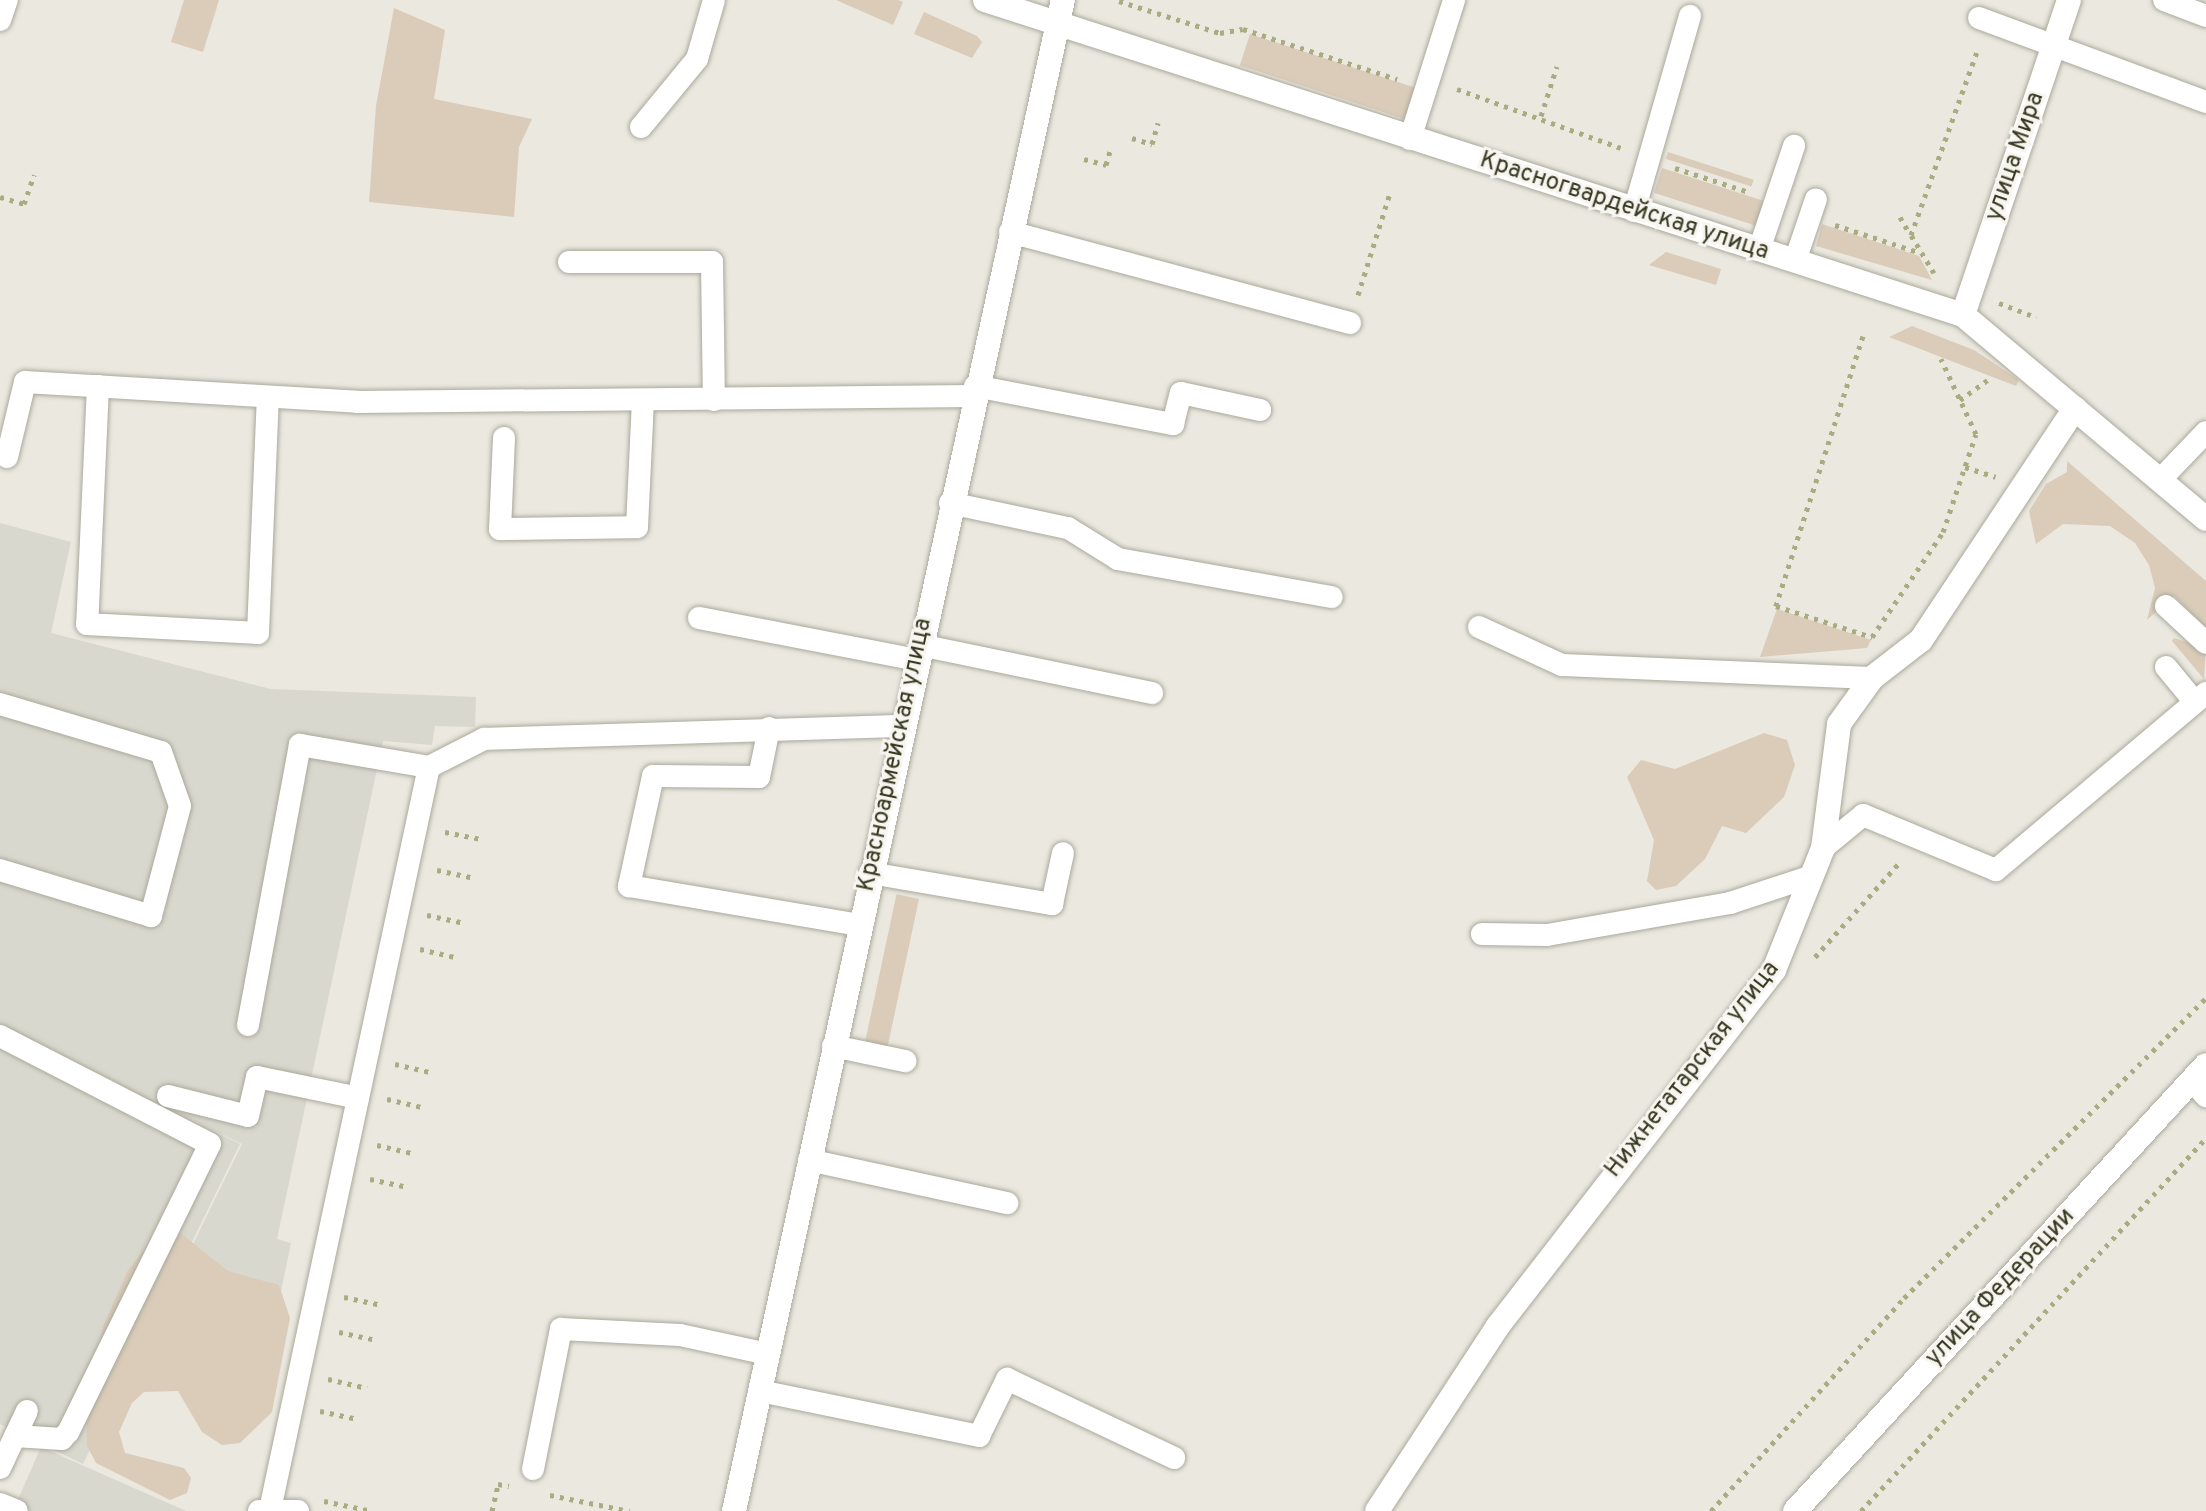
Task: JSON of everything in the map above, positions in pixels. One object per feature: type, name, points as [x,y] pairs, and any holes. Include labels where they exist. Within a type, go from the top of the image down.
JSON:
[{"type":"street","name":"Красногвардейская улица","points":[[985,0],[1057,28],[1963,315],[2206,519]]},
{"type":"street","name":"Красноармейская улица","points":[[734,1511],[974,391],[1063,0]]},
{"type":"street","name":"улица Мира","points":[[1963,315],[2069,0]]},
{"type":"street","name":"Нижнетатарская улица","points":[[1377,1511],[1498,1326],[1774,970],[1823,848],[1839,724],[1872,678],[1921,640],[2075,408]]},
{"type":"street","name":"улица Федерации","points":[[1795,1511],[2201,1081]]},
{"type":"lane","points":[[0,20],[7,0]]},
{"type":"lane","points":[[641,127],[697,59],[714,0]]},
{"type":"lane","points":[[1410,139],[1454,0]]},
{"type":"lane","points":[[2164,0],[2206,16]]},
{"type":"lane","points":[[1634,211],[1690,16]]},
{"type":"lane","points":[[1981,26],[2054,45],[2206,102]]},
{"type":"lane","points":[[1759,250],[1794,146]]},
{"type":"lane","points":[[1795,261],[1813,208]]},
{"type":"lane","points":[[1010,232],[1350,323]]},
{"type":"lane","points":[[569,262],[712,262],[714,400]]},
{"type":"lane","points":[[7,457],[25,382],[268,397],[714,400],[974,391],[1173,424],[1181,393],[1260,410]]},
{"type":"lane","points":[[98,386],[87,624],[258,633],[268,397]]},
{"type":"lane","points":[[504,438],[500,529],[637,527],[643,400]]},
{"type":"lane","points":[[2160,480],[2206,432]]},
{"type":"lane","points":[[950,503],[1068,528],[1118,559],[1332,597]]},
{"type":"lane","points":[[2166,606],[2206,643]]},
{"type":"lane","points":[[699,618],[1152,693]]},
{"type":"lane","points":[[1479,627],[1562,665],[1872,678]]},
{"type":"lane","points":[[1823,848],[1863,815],[1996,870],[2200,697],[2166,667]]},
{"type":"lane","points":[[0,704],[161,752],[180,806],[151,916],[0,870]]},
{"type":"lane","points":[[248,1025],[300,745],[429,767],[484,739],[903,726]]},
{"type":"lane","points":[[769,728],[759,777],[653,776],[629,886],[859,925]]},
{"type":"lane","points":[[305,1503],[264,1508],[368,1097],[429,767]]},
{"type":"lane","points":[[870,873],[1052,904],[1063,853]]},
{"type":"lane","points":[[1482,934],[1547,935],[1730,903],[1812,876]]},
{"type":"lane","points":[[0,1036],[210,1144],[68,1432],[62,1439],[15,1436]]},
{"type":"lane","points":[[833,1046],[905,1061]]},
{"type":"lane","points":[[168,1096],[248,1116],[257,1077],[368,1097]]},
{"type":"lane","points":[[809,1160],[1007,1203]]},
{"type":"lane","points":[[530,1480],[561,1329],[680,1335],[768,1354]]},
{"type":"lane","points":[[760,1391],[979,1436],[1007,1379],[1174,1458]]},
{"type":"lane","points":[[0,1468],[27,1411]]},
{"type":"lane","points":[[0,1504],[17,1511]]},
{"type":"path","points":[[1119,1],[1220,33],[1243,29],[1313,52]]},
{"type":"path","points":[[1911,235],[1981,26]]},
{"type":"path","points":[[1541,116],[1557,66]]},
{"type":"path","points":[[1554,120],[1650,160],[1776,201]]},
{"type":"path","points":[[1132,138],[1152,144],[1158,123]]},
{"type":"path","points":[[1084,159],[1106,165],[1110,151]]},
{"type":"path","points":[[0,197],[24,204],[34,175]]},
{"type":"path","points":[[1359,292],[1390,193]]},
{"type":"path","points":[[1813,208],[1922,253],[1900,217]]},
{"type":"path","points":[[1863,336],[1776,606],[1872,637],[1943,532],[1976,434],[1941,359]]},
{"type":"path","points":[[1960,400],[1988,380]]},
{"type":"path","points":[[1965,467],[2004,480]]},
{"type":"path","points":[[435,830],[480,839]]},
{"type":"path","points":[[427,867],[471,877]]},
{"type":"path","points":[[417,913],[461,922]]},
{"type":"path","points":[[410,947],[454,957]]},
{"type":"path","points":[[1711,1511],[1904,1298],[2206,998]]},
{"type":"path","points":[[384,1062],[429,1072]]},
{"type":"path","points":[[368,1097],[421,1107]]},
{"type":"path","points":[[1861,1511],[2206,1138]]},
{"type":"path","points":[[367,1143],[411,1153]]},
{"type":"path","points":[[359,1177],[404,1186]]},
{"type":"path","points":[[334,1295],[378,1304]]},
{"type":"path","points":[[326,1329],[377,1340]]},
{"type":"path","points":[[316,1377],[367,1388]]},
{"type":"path","points":[[309,1408],[354,1418]]},
{"type":"path","points":[[492,1511],[498,1484],[530,1480]]},
{"type":"path","points":[[542,1493],[629,1511]]},
{"type":"path","points":[[305,1503],[372,1511]]},
{"type":"shaded area","points":[[184,0],[219,0],[203,52],[171,42]]},
{"type":"shaded area","points":[[836,0],[898,0],[903,2],[893,25]]},
{"type":"shaded area","points":[[394,8],[445,30],[434,99],[532,119],[519,147],[514,217],[369,202],[376,106]]},
{"type":"shaded area","points":[[924,12],[977,36],[982,42],[972,58],[914,34]]},
{"type":"shaded area","points":[[1250,34],[1419,89],[1409,120],[1240,65]]},
{"type":"shaded area","points":[[1668,152],[1754,180],[1751,186],[1666,159]]},
{"type":"shaded area","points":[[1662,168],[1765,201],[1757,226],[1654,193]]},
{"type":"shaded area","points":[[1822,224],[1919,256],[1932,280],[1816,246]]},
{"type":"shaded area","points":[[1666,252],[1721,269],[1716,285],[1649,265]]},
{"type":"shaded area","points":[[1912,326],[1974,350],[2019,380],[2016,386],[1889,337]]},
{"type":"shaded area","points":[[2067,461],[2206,581],[2206,628],[2174,596],[2147,620],[2155,588],[2149,565],[2135,543],[2110,526],[2063,524],[2036,544],[2029,511],[2046,484],[2067,472]]},
{"type":"shaded area","points":[[0,523],[71,542],[51,633],[271,689],[476,697],[475,727],[435,726],[432,745],[383,741],[277,1239],[291,1243],[278,1306],[172,1287],[242,1144],[162,1105],[240,1144],[83,1464],[0,1424]]},
{"type":"shaded area","points":[[1777,609],[1871,640],[1867,648],[1760,657]]},
{"type":"shaded area","points":[[2174,638],[2206,648],[2204,679],[2172,641]]},
{"type":"shaded area","points":[[1764,733],[1787,740],[1795,765],[1784,797],[1746,833],[1722,826],[1705,859],[1676,886],[1656,890],[1647,881],[1654,840],[1627,777],[1641,760],[1675,769]]},
{"type":"shaded area","points":[[897,894],[919,899],[886,1053],[864,1048]]},
{"type":"shaded area","points":[[178,1231],[228,1271],[279,1285],[290,1318],[272,1412],[240,1443],[222,1445],[202,1432],[178,1391],[144,1392],[132,1403],[119,1432],[125,1453],[184,1468],[191,1478],[187,1493],[170,1500],[96,1463],[87,1446],[86,1407],[104,1324],[128,1270],[152,1240]]},
{"type":"shaded area","points":[[41,1447],[186,1511],[13,1511]]}]
